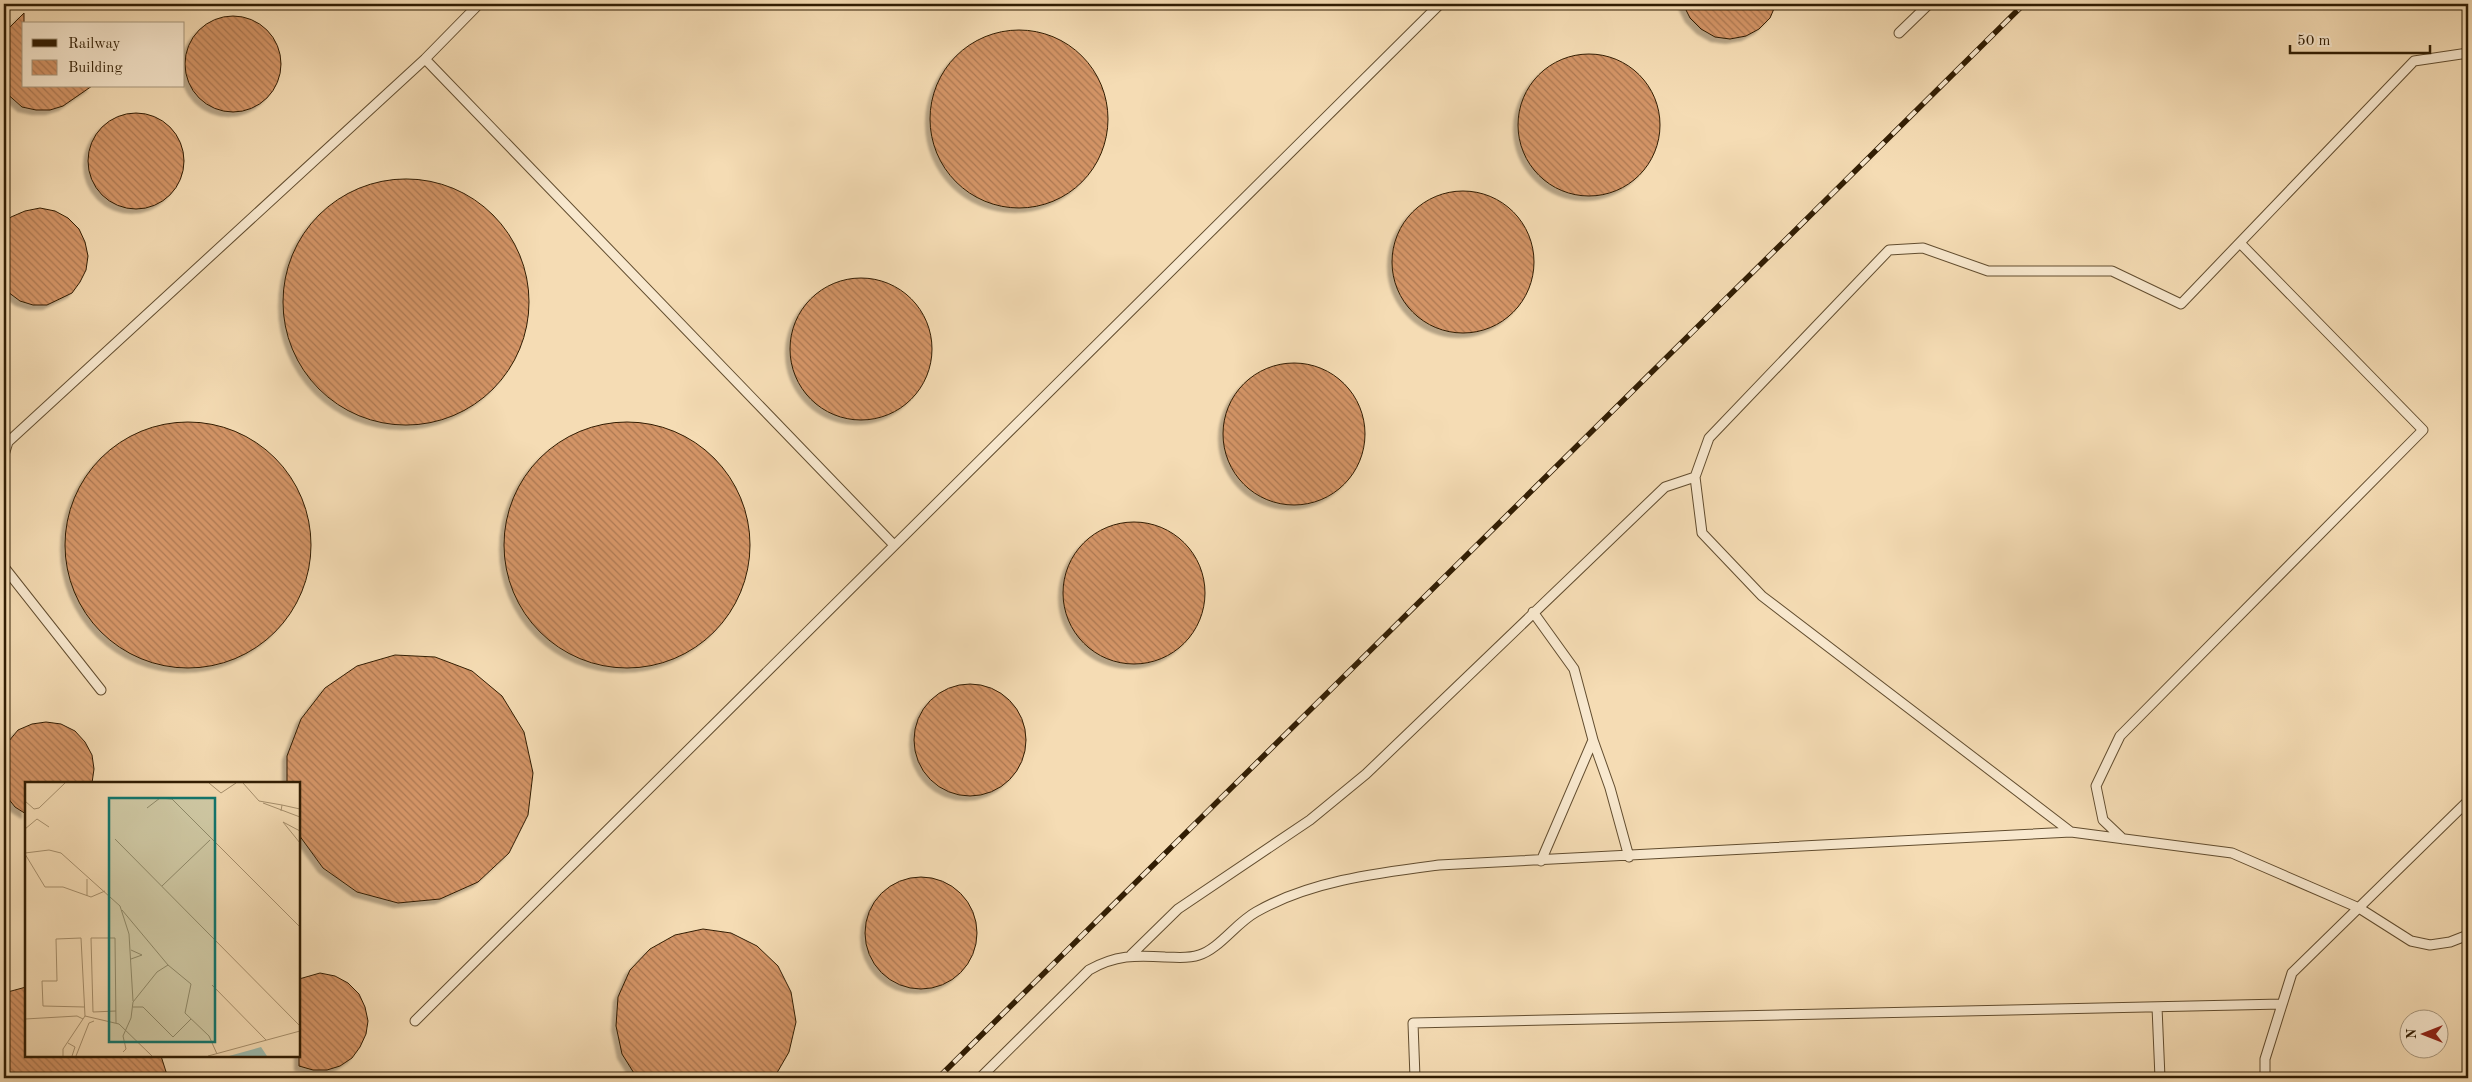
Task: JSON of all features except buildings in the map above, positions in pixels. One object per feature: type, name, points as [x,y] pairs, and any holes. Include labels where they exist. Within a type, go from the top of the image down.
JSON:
[{"type":"lane","points":[[4,455],[8,442],[425,59],[479,4]]},
{"type":"lane","points":[[415,1021],[893,544],[1440,4]]},
{"type":"lane","points":[[1899,33],[1929,4]]},
{"type":"lane","points":[[2071,832],[1762,596],[1702,533],[1695,477],[1709,438],[1889,250],[1923,248],[1988,271],[2112,271],[2182,304],[2414,60],[2468,53]]},
{"type":"lane","points":[[425,59],[893,544]]},
{"type":"lane","points":[[2124,839],[2103,820],[2096,786],[2120,736],[2422,430],[2240,243]]},
{"type":"lane","points":[[1131,955],[1178,909],[1310,820],[1366,774],[1665,487],[1695,477]]},
{"type":"lane","points":[[4,567],[101,690]]},
{"type":"lane","points":[[1533,612],[1574,669],[1593,740],[1610,788],[1630,856]]},
{"type":"lane","points":[[1541,861],[1593,740]]},
{"type":"lane","points":[[2265,1078],[2265,1059],[2292,974],[2468,801]]},
{"type":"lane","points":[[980,1078],[1089,970],[1105,961],[1131,955],[1188,959],[1206,953],[1244,919],[1287,898],[1331,884],[1381,872],[1438,865],[2071,832],[2232,853],[2359,908],[2411,941],[2430,945],[2450,942],[2468,935]]},
{"type":"lane","points":[[1415,1078],[1414,1023],[2282,1004]]},
{"type":"lane","points":[[2157,1007],[2160,1078]]},
{"type":"railway","points":[[938,1078],[2024,4]]}]
